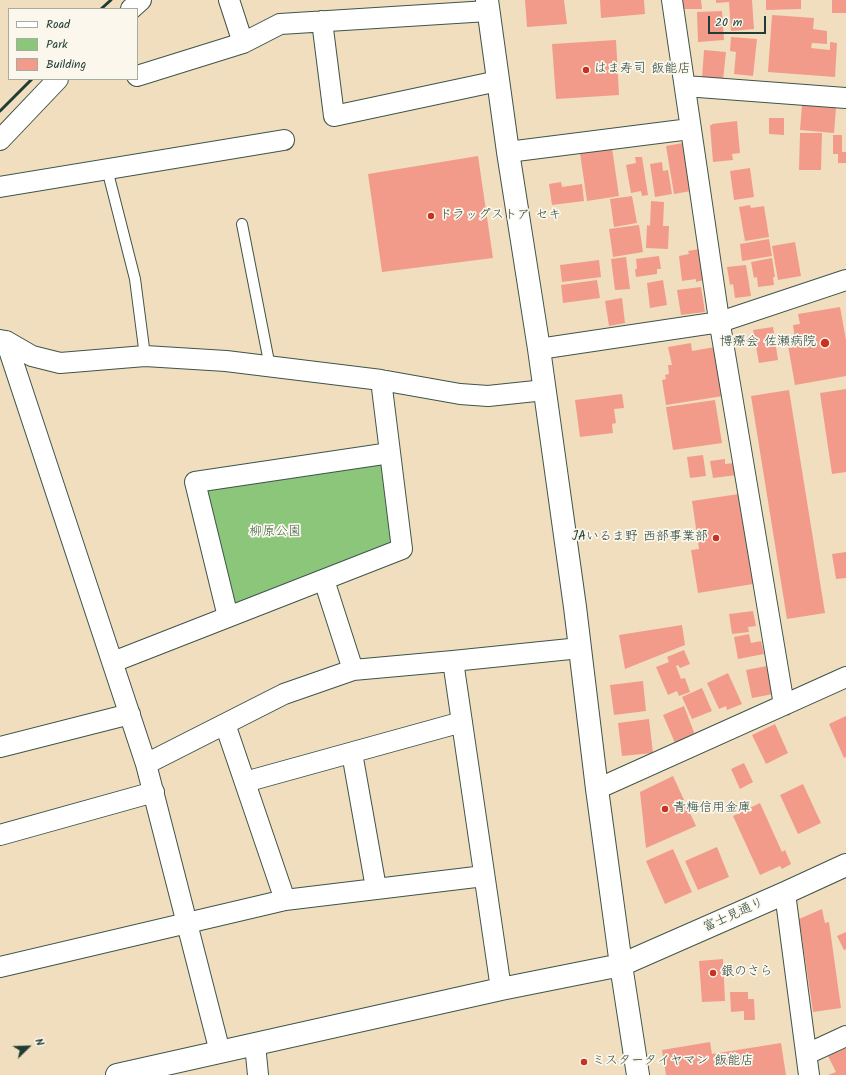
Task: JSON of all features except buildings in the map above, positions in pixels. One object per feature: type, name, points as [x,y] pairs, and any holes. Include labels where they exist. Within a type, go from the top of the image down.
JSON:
[{"type":"street","points":[[132,8],[141,0]]},
{"type":"street","points":[[228,0],[243,43]]},
{"type":"street","points":[[672,0],[690,129],[720,322],[784,705]]},
{"type":"street","points":[[138,76],[243,43],[280,24],[488,6],[508,152],[545,390],[580,648],[597,789],[621,965],[638,1075]]},
{"type":"street","points":[[322,21],[334,116],[498,82]]},
{"type":"street","points":[[0,140],[57,80]]},
{"type":"street","points":[[685,86],[846,98]]},
{"type":"street","points":[[508,152],[690,129]]},
{"type":"street","points":[[0,187],[284,140]]},
{"type":"street","points":[[539,349],[720,322],[846,280]]},
{"type":"street","points":[[3,340],[32,356],[60,363],[145,356],[226,361],[381,380],[460,394],[488,396],[545,390]]},
{"type":"street","points":[[3,340],[113,662],[146,764],[188,922],[220,1052]]},
{"type":"street","points":[[113,662],[402,549],[381,380]]},
{"type":"street","points":[[228,617],[195,482],[390,453]]},
{"type":"street","points":[[324,580],[353,670]]},
{"type":"street","points":[[146,764],[284,694],[353,670],[580,648]]},
{"type":"street","points":[[453,661],[501,989]]},
{"type":"street","points":[[597,789],[846,677]]},
{"type":"street","points":[[0,747],[130,714]]},
{"type":"street","points":[[245,782],[462,722]]},
{"type":"street","points":[[225,724],[285,900]]},
{"type":"street","points":[[352,753],[376,888]]},
{"type":"street","points":[[1,829],[154,792]]},
{"type":"street","name":"富士見通り","points":[[117,1075],[501,989],[621,965],[784,894],[846,865]]},
{"type":"street","points":[[0,967],[285,900],[484,876]]},
{"type":"street","points":[[784,894],[810,1075]]},
{"type":"street","points":[[807,1054],[846,1036]]},
{"type":"street","points":[[254,1044],[258,1075]]},
{"type":"lane","points":[[107,169],[135,280],[145,356]]},
{"type":"lane","points":[[242,224],[270,367]]},
{"type":"green space","name":"柳原公園","points":[[390,453],[402,549],[228,617],[195,482]]},
{"type":"railway","points":[[102,8],[111,0]]},
{"type":"railway","points":[[0,111],[31,80]]},
{"type":"place","name":"はま寿司 飯能店","points":[[586,70]]},
{"type":"place","name":"ドラッグストア セキ","points":[[431,216]]},
{"type":"place","name":"博療会 佐瀬病院","points":[[825,343]]},
{"type":"place","name":"JAいるま野 西部事業部","points":[[716,538]]},
{"type":"place","name":"青梅信用金庫","points":[[665,809]]},
{"type":"place","name":"銀のさら","points":[[713,973]]},
{"type":"place","name":"ミスタータイヤマン 飯能店","points":[[584,1062]]}]
